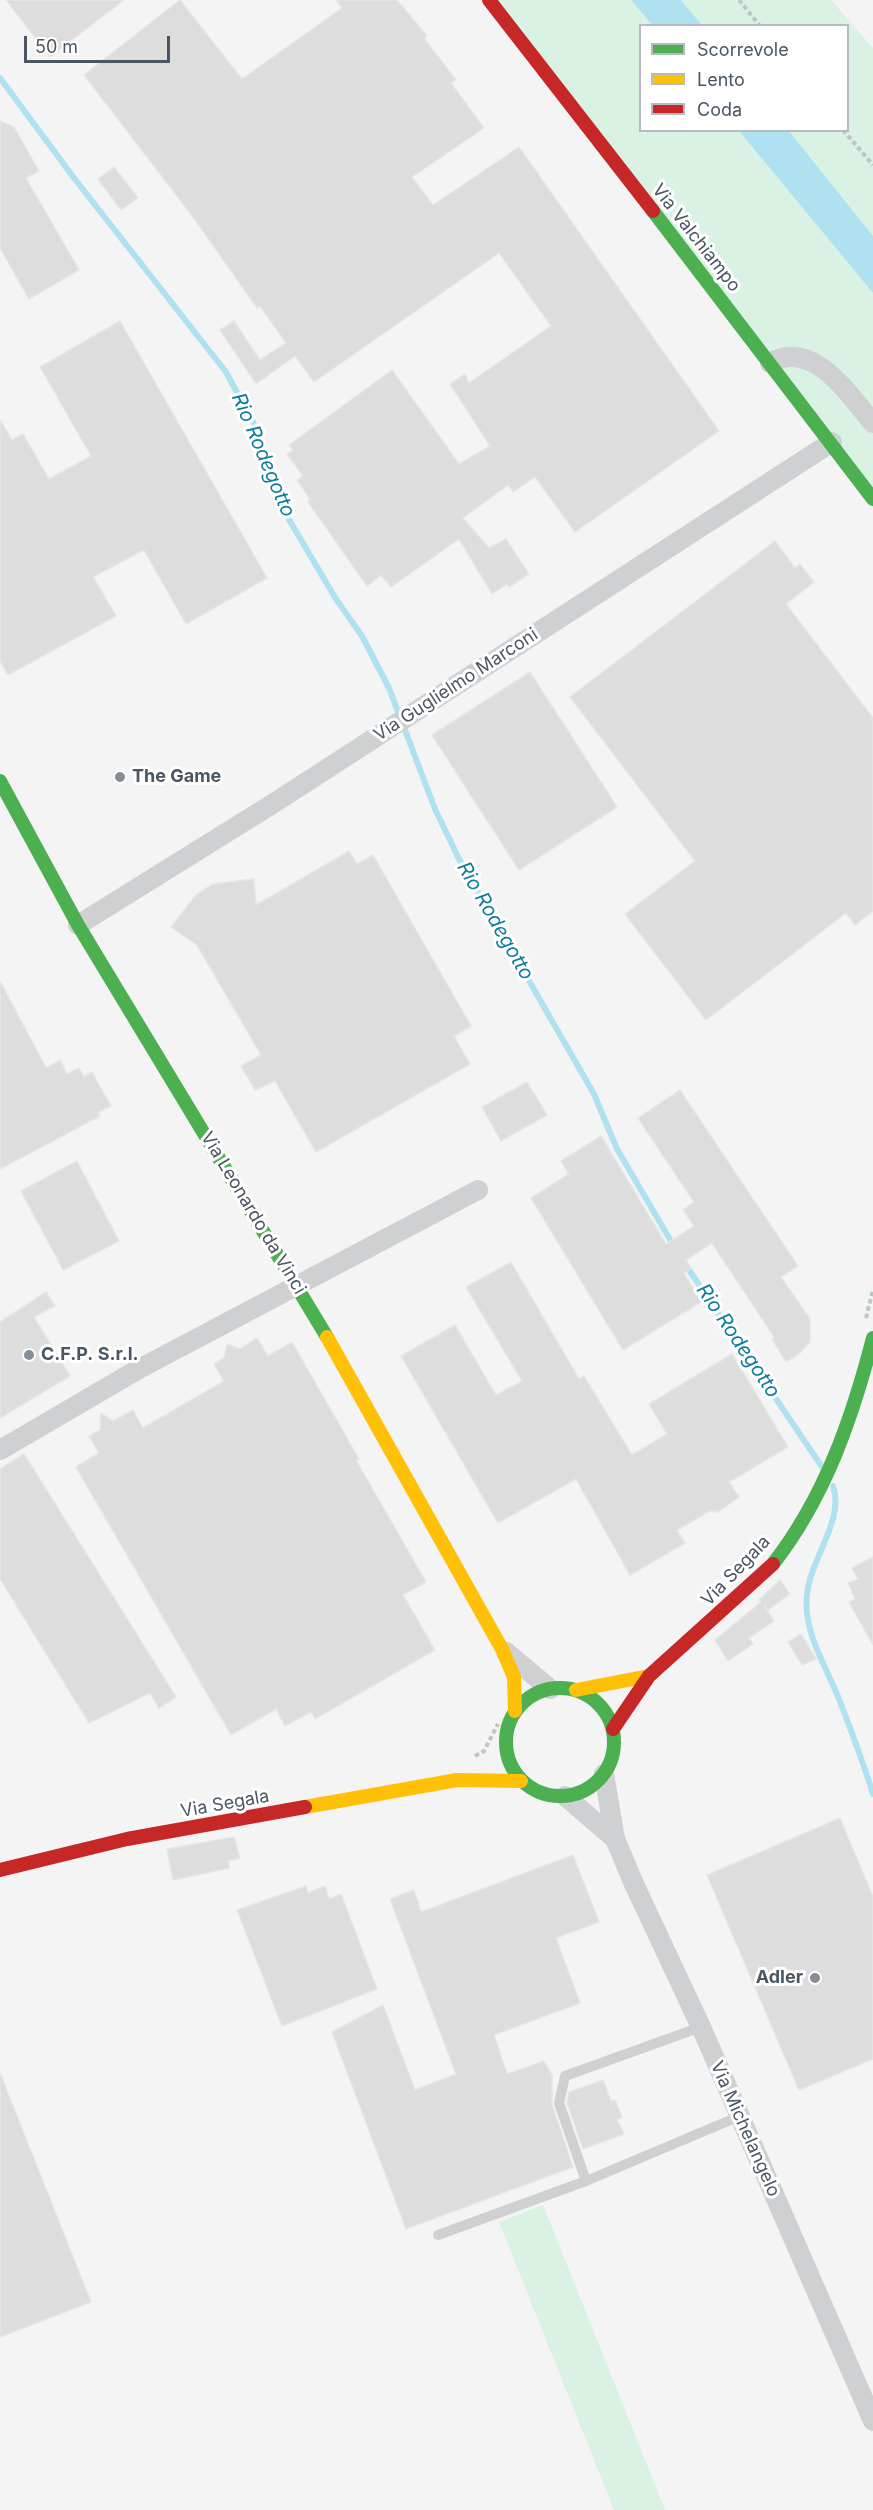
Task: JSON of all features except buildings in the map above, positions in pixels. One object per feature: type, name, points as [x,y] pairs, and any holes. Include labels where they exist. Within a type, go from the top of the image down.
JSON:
[{"type":"street","name":"Via Valchiampo","points":[[489,0],[832,442],[873,499]]},
{"type":"street","points":[[770,363],[778,358],[798,357],[827,369],[873,423]]},
{"type":"street","name":"Via Guglielmo Marconi","points":[[78,925],[274,803],[832,442]]},
{"type":"street","name":"Via Leonardo da Vinci","points":[[0,781],[78,925],[297,1284],[502,1649],[514,1677],[515,1711]]},
{"type":"street","points":[[0,1450],[137,1370],[478,1190]]},
{"type":"street","name":"Via Segala","points":[[613,1729],[649,1676],[766,1572],[797,1533],[825,1482],[865,1396],[873,1338]]},
{"type":"street","name":"Via Leonardo da Vinci","points":[[502,1649],[550,1689]]},
{"type":"street","points":[[521,1781],[507,1757],[505,1743],[509,1721],[515,1711],[531,1697],[550,1689],[576,1690],[649,1676]]},
{"type":"street","points":[[565,1796],[580,1793],[604,1774],[611,1760],[614,1745],[613,1729],[605,1712],[576,1690]]},
{"type":"street","points":[[489,1755],[505,1743]]},
{"type":"street","name":"Via Segala","points":[[457,1780],[473,1768]]},
{"type":"street","name":"Via Michelangelo","points":[[604,1774],[615,1839],[740,2116],[873,2421]]},
{"type":"street","name":"Via Segala","points":[[0,1870],[127,1839],[457,1780],[521,1781],[549,1796],[565,1796]]},
{"type":"street","name":"Via Michelangelo","points":[[565,1796],[615,1839]]},
{"type":"lane","points":[[586,2181],[559,2103],[565,2076],[700,2027]]},
{"type":"lane","points":[[438,2235],[586,2181],[740,2116]]},
{"type":"path","points":[[740,0],[758,24]]},
{"type":"path","points":[[845,132],[873,165]]},
{"type":"green space","points":[[486,0],[631,0],[651,24],[639,24],[639,132],[740,132],[873,293],[873,502]]},
{"type":"green space","points":[[681,0],[831,0],[873,48],[873,236],[790,132],[849,132],[849,24],[701,24]]},
{"type":"green space","points":[[543,2205],[665,2510],[614,2510],[499,2222]]},
{"type":"water","points":[[631,0],[681,0],[701,24],[651,24]]},
{"type":"water","points":[[740,132],[790,132],[873,236],[873,293]]},
{"type":"waterway","name":"Rio Rodegotto","points":[[0,78],[74,178],[226,372],[253,422],[278,501],[336,599],[362,636],[389,688],[435,809],[458,857],[594,1094],[617,1149],[675,1248]]},
{"type":"waterway","name":"Rio Rodegotto","points":[[685,1264],[822,1467]]},
{"type":"waterway","name":"Rio Rodegotto","points":[[833,1486],[835,1499],[831,1526],[809,1581],[808,1622],[873,1794]]},
{"type":"traffic: fast","points":[[653,211],[873,499]]},
{"type":"traffic: fast","points":[[0,781],[78,925],[327,1337]]},
{"type":"traffic: fast","points":[[773,1564],[808,1512],[835,1456],[856,1398],[873,1338]]},
{"type":"traffic: fast","points":[[560,1688],[581,1692],[598,1704],[610,1721],[614,1742],[610,1763],[598,1780],[581,1792],[560,1796],[539,1792],[522,1780],[510,1763],[506,1742],[510,1721],[522,1704],[539,1692],[560,1688]]},
{"type":"traffic: slow","points":[[327,1337],[502,1649],[514,1677],[515,1711]]},
{"type":"traffic: slow","points":[[576,1690],[649,1676]]},
{"type":"traffic: slow","points":[[305,1807],[457,1780],[521,1781]]},
{"type":"traffic: jam","points":[[489,0],[653,211]]},
{"type":"traffic: jam","points":[[613,1729],[649,1676],[773,1564]]},
{"type":"traffic: jam","points":[[0,1870],[127,1839],[305,1807]]},
{"type":"place","name":"The Game","points":[[120,777]]},
{"type":"place","name":"C.F.P. S.r.l.","points":[[29,1355]]},
{"type":"place","name":"Adler","points":[[815,1978]]}]
